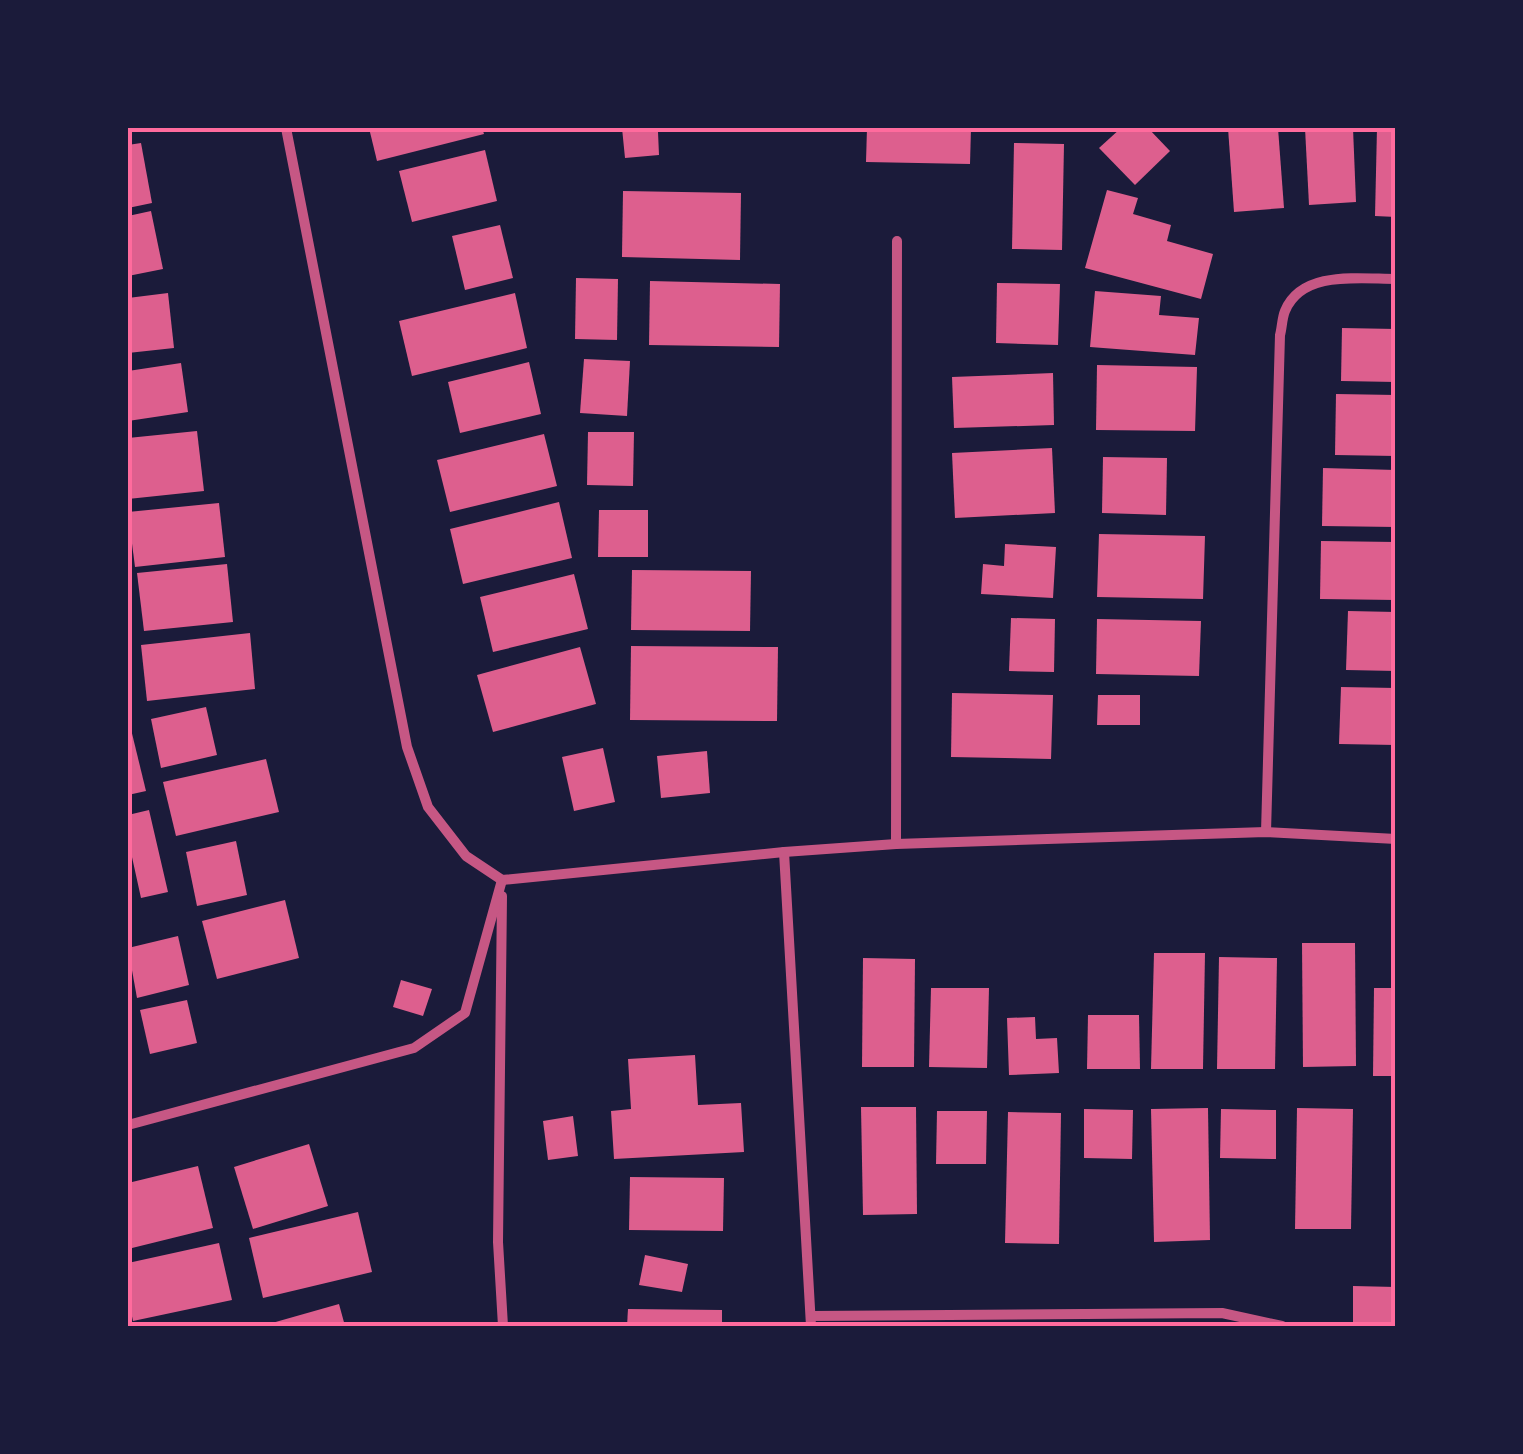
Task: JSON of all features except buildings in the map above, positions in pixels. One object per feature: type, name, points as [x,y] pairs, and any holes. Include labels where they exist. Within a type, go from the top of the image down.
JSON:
[{"type":"street","points":[[286,128],[407,747],[428,806],[466,856],[502,880],[896,844],[1266,832],[1396,839]]},
{"type":"street","points":[[896,844],[897,241]]},
{"type":"street","points":[[1266,832],[1280,336],[1286,308],[1307,284],[1396,279]]},
{"type":"street","points":[[784,852],[812,1321],[1222,1313],[1282,1326]]},
{"type":"street","points":[[128,1125],[414,1048],[465,1014],[502,880]]},
{"type":"street","points":[[502,880],[498,1242],[503,1326]]}]
